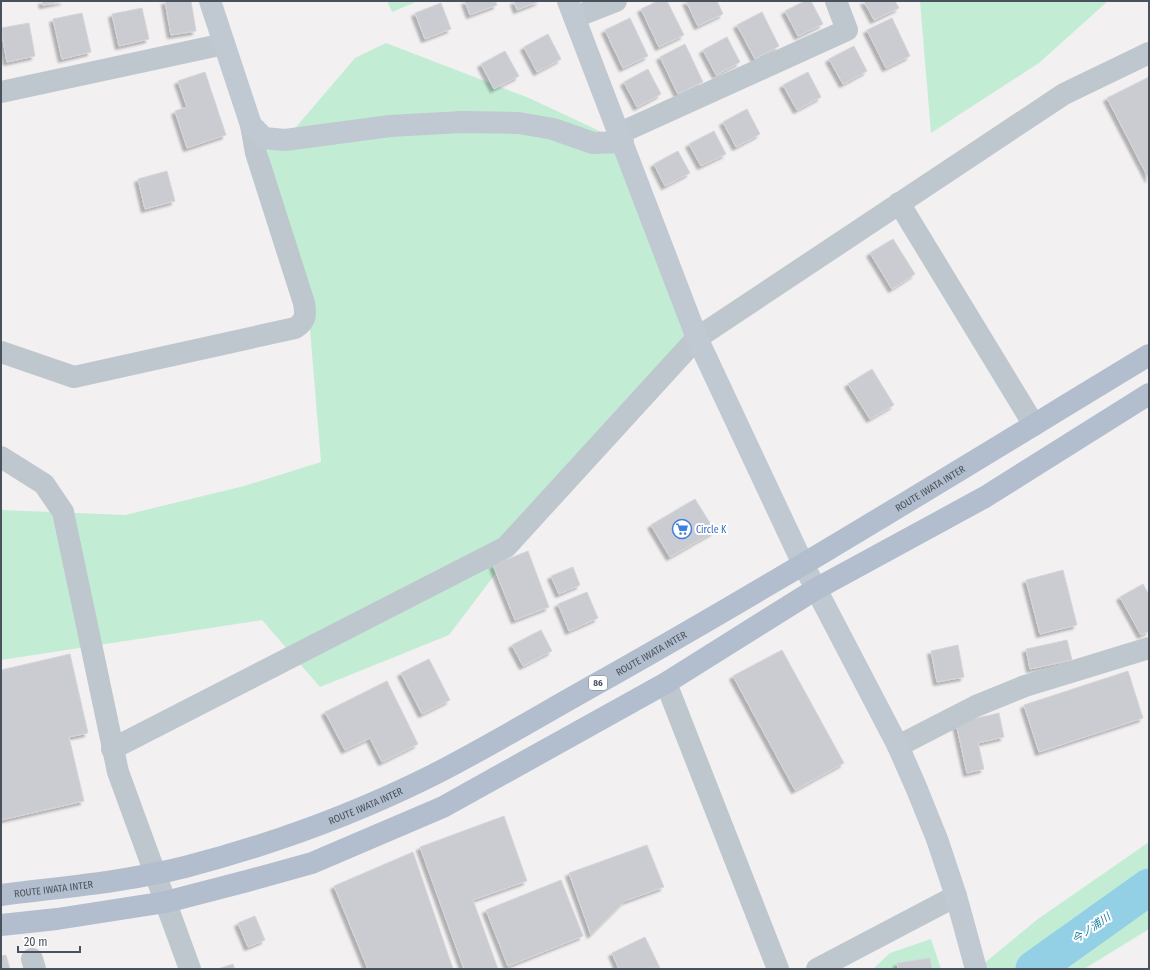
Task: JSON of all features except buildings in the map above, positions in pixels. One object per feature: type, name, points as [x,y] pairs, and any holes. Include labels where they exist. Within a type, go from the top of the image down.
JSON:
[{"type":"main road","name":"ROUTE IWATA INTER","points":[[1,895],[155,874],[244,850],[304,830],[369,805],[434,774],[651,653],[803,564],[1149,355]]},
{"type":"main road","points":[[1,925],[57,920],[166,902],[312,863],[436,810],[666,683],[816,589],[985,496],[1149,394]]},
{"type":"street","points":[[1,352],[74,377],[295,328],[303,323],[306,315],[304,303],[256,154],[251,126],[210,1]]},
{"type":"street","points":[[616,1],[572,9],[697,338],[803,564],[898,746],[937,838],[956,896],[976,969]]},
{"type":"street","points":[[251,126],[264,138],[285,140],[390,126],[462,122],[519,123],[553,129],[593,143],[622,138],[847,30],[836,1]]},
{"type":"street","points":[[1,92],[224,44]]},
{"type":"street","points":[[112,748],[506,548],[697,338],[1064,94],[1149,53]]},
{"type":"street","points":[[899,203],[1034,425]]},
{"type":"street","points":[[1,458],[44,484],[63,512],[118,772],[190,969]]},
{"type":"street","points":[[898,746],[990,700],[1025,686],[1149,648]]},
{"type":"street","points":[[666,683],[778,969]]},
{"type":"street","points":[[817,969],[956,896]]},
{"type":"green space","points":[[387,1],[418,1],[392,12]]},
{"type":"green space","points":[[920,1],[1108,1],[1039,63],[931,133]]},
{"type":"green space","points":[[386,43],[529,98],[623,142],[697,338],[589,450],[449,635],[320,687],[262,620],[1,660],[1,510],[125,515],[244,486],[321,462],[309,317],[264,138],[285,140],[355,58]]},
{"type":"green space","points":[[1149,842],[1149,929],[1084,969],[977,969],[1038,919]]},
{"type":"green space","points":[[931,939],[941,969],[873,969],[890,953]]},
{"type":"waterway","name":"今ノ浦川","points":[[1034,969],[1149,887]]},
{"type":"place","name":"Circle K","points":[[682,529]]}]
